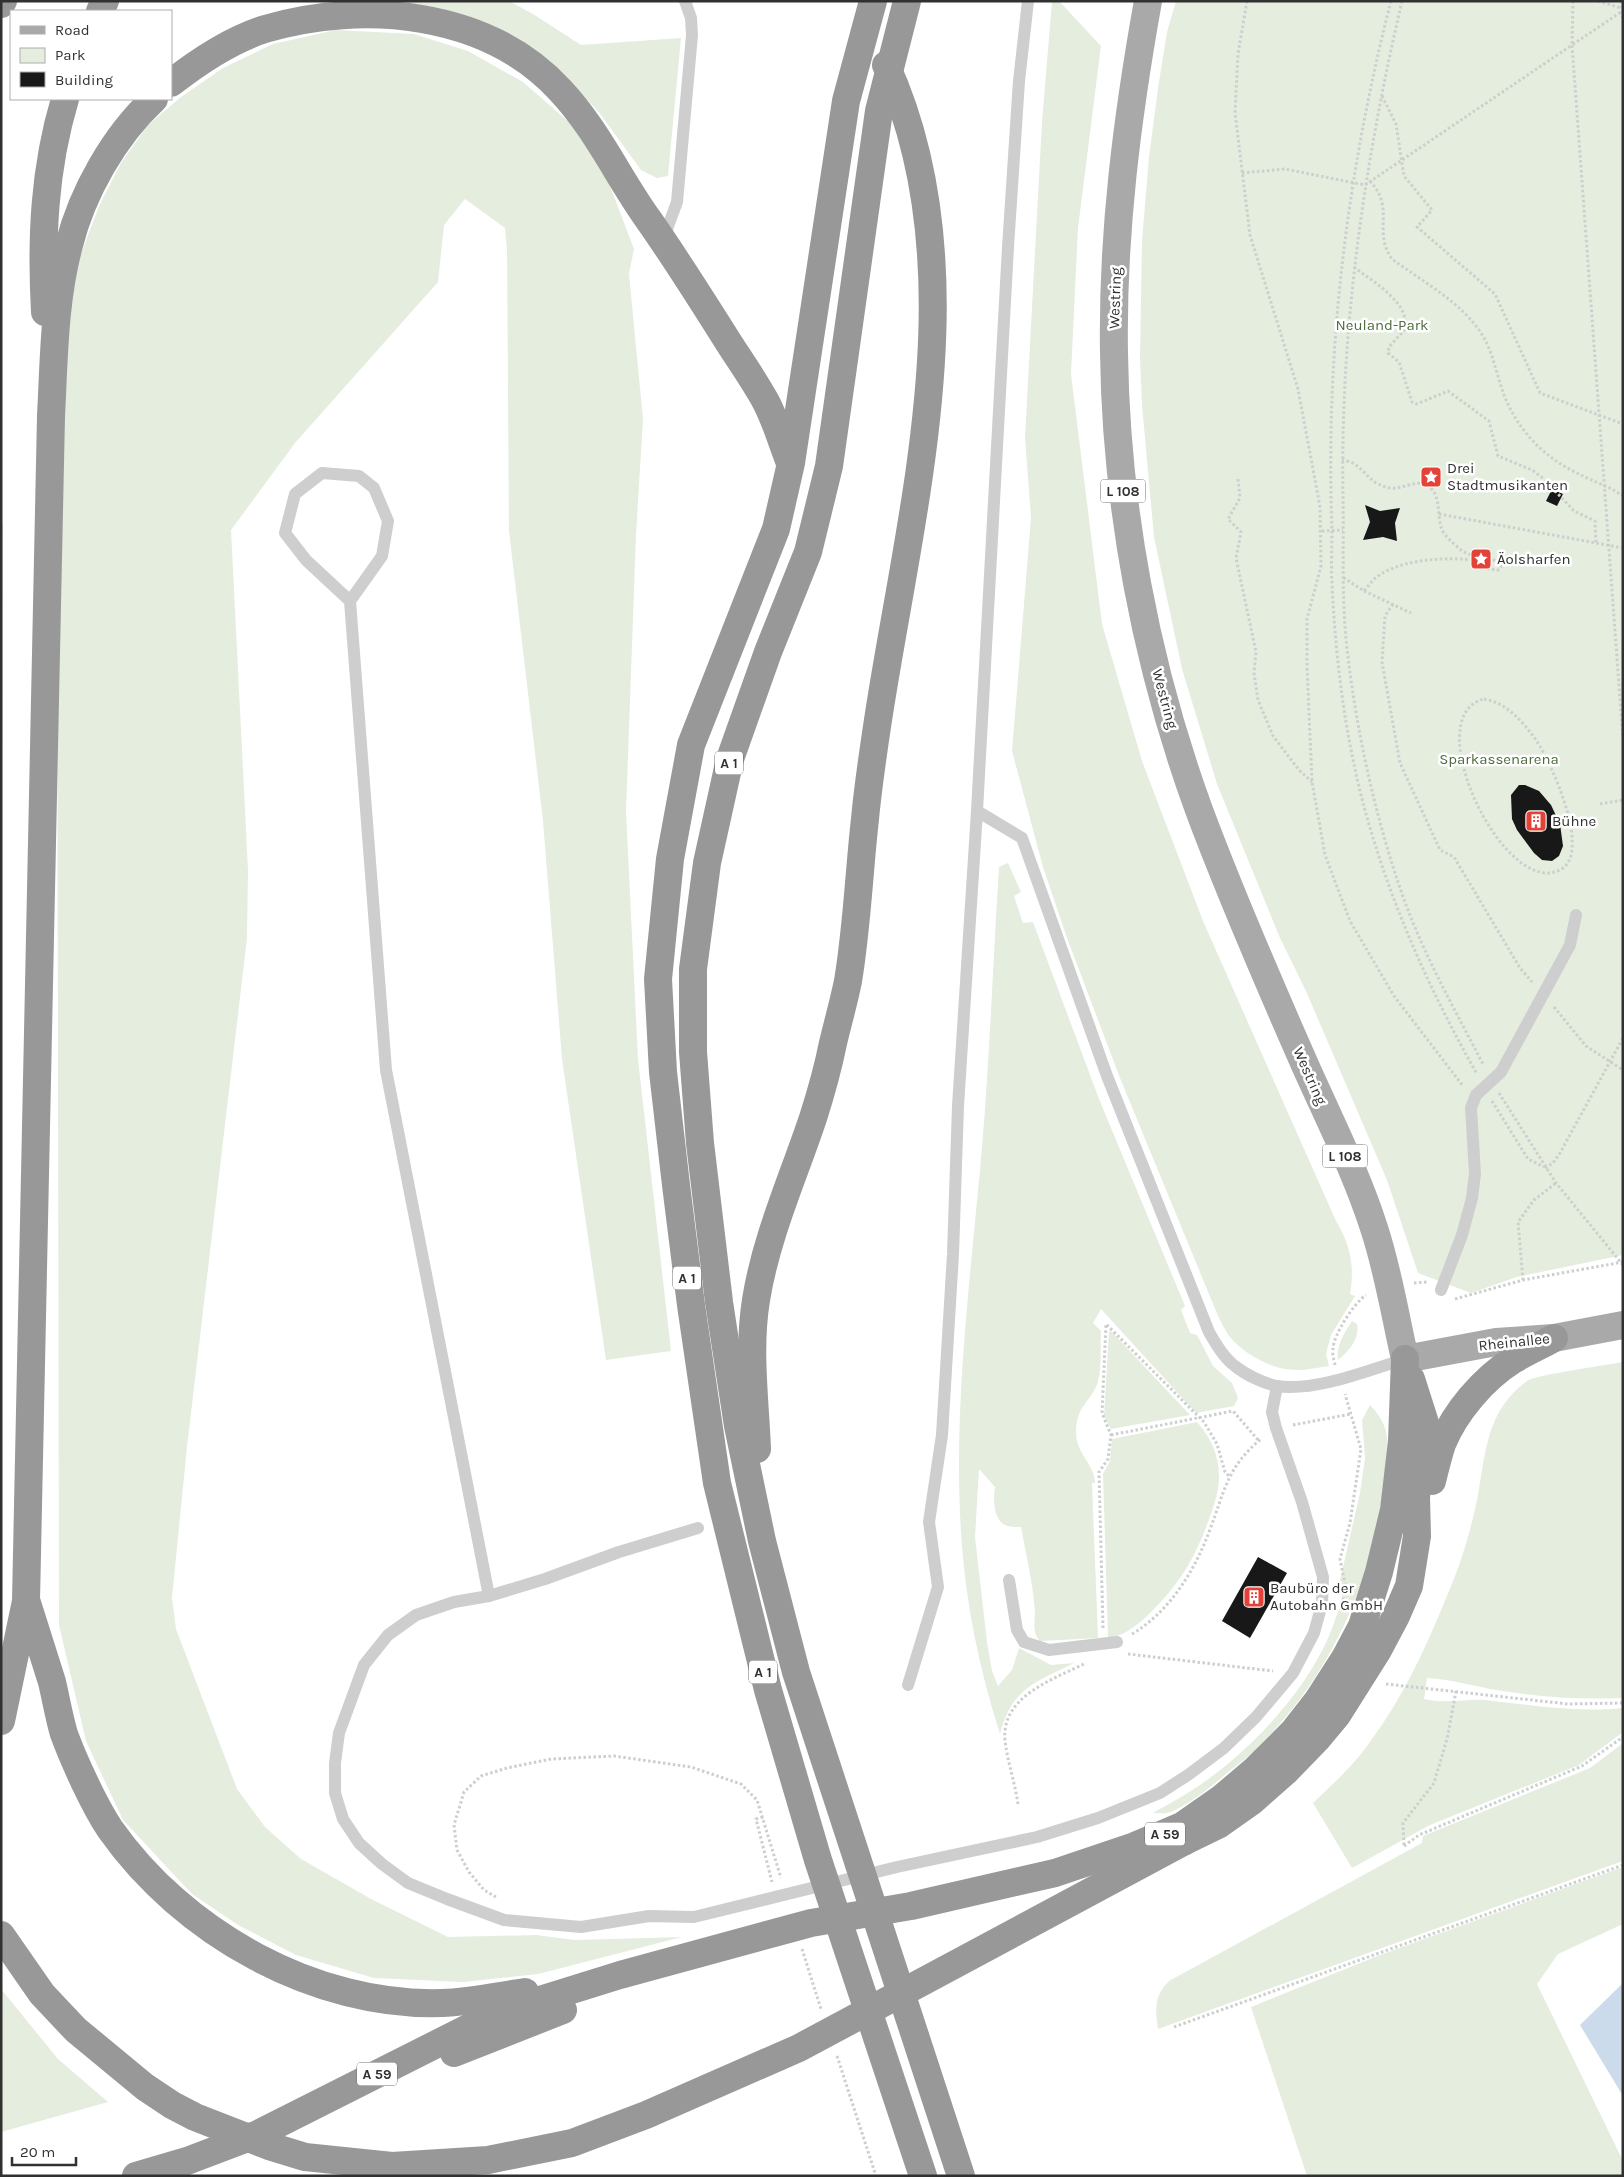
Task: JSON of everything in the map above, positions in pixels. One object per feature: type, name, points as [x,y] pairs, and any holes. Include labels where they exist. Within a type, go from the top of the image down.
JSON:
[{"type":"highway","points":[[762,1540],[753,1351],[755,1303],[764,1258],[814,1115],[848,979],[857,908],[865,816],[878,721],[918,488],[931,373],[932,275],[928,221],[917,154],[901,97],[872,34],[854,1]]},
{"type":"highway","name":"A 1","points":[[873,1],[846,100],[791,463],[776,529],[691,745],[670,859],[658,979],[664,1072],[675,1176],[691,1305],[717,1483],[768,1690],[818,1860],[924,2176]]},
{"type":"highway","name":"A 1","points":[[907,1],[879,111],[829,466],[808,552],[768,652],[730,760],[707,863],[693,969],[693,1062],[700,1143],[738,1426],[762,1540],[796,1672],[962,2176]]},
{"type":"highway","points":[[172,82],[193,65],[227,46],[264,30],[308,18],[358,12],[395,14],[441,22],[478,34],[514,52],[533,65],[560,89],[590,127],[630,193],[663,240],[766,403],[791,463]]},
{"type":"highway","points":[[51,416],[42,256],[46,186],[65,100]]},
{"type":"highway","points":[[1,1721],[26,1601],[51,416],[56,318],[69,245],[80,215],[105,159],[139,112],[153,100]]},
{"type":"highway","points":[[1417,1536],[1425,1513],[1442,1445],[1451,1426],[1463,1408],[1492,1376],[1513,1360],[1554,1338]]},
{"type":"highway","points":[[1405,1359],[1425,1423],[1416,1497],[1417,1536]]},
{"type":"highway","name":"A 59","points":[[136,2176],[188,2161],[258,2134],[498,2013],[620,1976],[811,1923],[912,1906],[1055,1872],[1135,1846],[1182,1826],[1222,1798],[1255,1770],[1293,1732],[1318,1700],[1345,1658],[1362,1626],[1379,1572],[1394,1510],[1402,1441],[1405,1359]]},
{"type":"highway","name":"A 59","points":[[180,2176],[216,2166],[451,2054],[567,2009],[806,1943],[867,1932],[1051,1887],[1154,1854],[1218,1825],[1252,1801],[1286,1771],[1337,1715],[1378,1650],[1400,1608],[1409,1586],[1417,1536]]},
{"type":"highway","points":[[26,1601],[51,1681],[64,1733],[84,1778],[110,1828],[141,1866],[176,1902],[252,1955],[290,1974],[338,1990],[385,1999],[442,2003],[520,1993],[620,1976]]},
{"type":"highway","points":[[1,1935],[42,1994],[69,2023],[113,2062],[145,2086],[172,2105],[212,2124],[269,2146],[305,2157],[392,2166],[488,2160],[572,2143],[646,2115],[799,2048],[1186,1841]]},
{"type":"main road","name":"Westring","points":[[1148,1],[1122,172],[1114,292],[1114,356],[1121,469],[1140,596],[1163,693],[1200,811],[1279,1005],[1361,1192],[1375,1229],[1405,1359]]},
{"type":"main road","name":"Rheinallee","points":[[1405,1359],[1496,1342],[1554,1338],[1623,1325]]},
{"type":"lane","points":[[663,240],[677,202],[692,36],[691,18],[684,1]]},
{"type":"lane","points":[[908,1684],[938,1587],[929,1522],[942,1435],[953,1254],[958,1097],[977,811],[1008,247],[1028,1]]},
{"type":"lane","points":[[350,601],[306,560],[285,534],[295,494],[322,473],[359,476],[374,488],[388,521],[382,556],[350,601],[386,1070],[489,1596]]},
{"type":"lane","points":[[977,811],[1022,838],[1107,1076],[1209,1332],[1220,1350],[1233,1366],[1253,1377],[1277,1386],[1307,1386],[1340,1380],[1405,1359]]},
{"type":"lane","points":[[1441,1290],[1462,1235],[1472,1198],[1475,1174],[1472,1108],[1484,1088],[1501,1072],[1570,945],[1576,915]]},
{"type":"lane","points":[[698,1528],[618,1552],[545,1579],[489,1596],[454,1602],[416,1614],[388,1635],[364,1665],[339,1733],[335,1763],[335,1793],[343,1819],[359,1843],[382,1864],[408,1883],[447,1899],[504,1920],[581,1927],[650,1916],[694,1917],[897,1867],[1046,1834],[1098,1818],[1160,1793],[1224,1748],[1256,1717],[1293,1673],[1314,1634],[1322,1604],[1323,1577],[1302,1502],[1272,1412],[1277,1386]]},
{"type":"lane","points":[[1009,1580],[1017,1630],[1024,1642],[1049,1650],[1117,1642]]},
{"type":"path","points":[[1247,1],[1238,54],[1235,113],[1250,235],[1298,389],[1320,507],[1322,531],[1321,566],[1307,619],[1307,666],[1312,782],[1325,855],[1350,921],[1394,996],[1464,1087],[1484,1088]]},
{"type":"path","points":[[1391,1],[1367,107],[1353,182],[1340,287],[1333,388],[1330,490],[1332,583],[1338,664],[1358,777],[1373,839],[1415,951],[1449,1025],[1484,1088],[1528,1160],[1545,1168]]},
{"type":"path","points":[[1402,1],[1381,95],[1365,184],[1354,267],[1346,374],[1342,459],[1344,578],[1347,655],[1359,725],[1369,777],[1398,883],[1424,949],[1484,1088],[1593,1231],[1623,1263]]},
{"type":"path","points":[[1573,1],[1572,45],[1623,740]]},
{"type":"path","points":[[1598,1],[1621,10]]},
{"type":"path","points":[[1621,1],[1623,22]]},
{"type":"path","points":[[1242,173],[1284,169],[1365,184],[1621,10]]},
{"type":"path","points":[[1381,95],[1396,124],[1404,176],[1432,210],[1417,227],[1496,294],[1540,393],[1623,424]]},
{"type":"path","points":[[1370,181],[1382,196],[1384,244],[1392,259],[1450,302],[1476,326],[1485,339],[1510,410],[1532,441],[1551,458],[1623,496]]},
{"type":"path","points":[[1354,267],[1396,300],[1404,312],[1406,328],[1389,347],[1388,353],[1399,362],[1412,402],[1417,404],[1448,391],[1489,420],[1498,456],[1532,470],[1544,479],[1574,511],[1595,521],[1596,543]]},
{"type":"path","points":[[1342,459],[1356,464],[1370,480],[1380,486],[1392,488],[1421,482],[1429,485],[1438,501],[1441,528],[1463,551],[1474,557],[1484,556],[1494,559],[1500,563],[1501,567],[1498,570],[1490,570],[1480,567],[1474,560],[1464,559],[1426,561],[1401,566],[1380,574],[1364,591]]},
{"type":"path","points":[[1238,479],[1240,498],[1228,519],[1241,532],[1236,558],[1256,652],[1254,673],[1258,700],[1273,736],[1299,770],[1312,782]]},
{"type":"path","points":[[1439,514],[1623,548]]},
{"type":"path","points":[[1322,531],[1343,530]]},
{"type":"path","points":[[1344,578],[1364,591],[1411,613]]},
{"type":"path","points":[[1393,604],[1385,616],[1382,662],[1400,763],[1440,850],[1454,857],[1520,968],[1586,1046],[1623,1070]]},
{"type":"path","points":[[1484,699],[1495,701],[1509,710],[1536,739],[1546,756],[1562,796],[1572,837],[1572,854],[1567,864],[1553,872],[1543,873],[1530,869],[1510,853],[1496,837],[1472,791],[1458,738],[1466,708],[1474,701],[1484,699]]},
{"type":"path","points":[[1600,804],[1623,800]]},
{"type":"path","points":[[1545,1168],[1553,1163],[1560,1152],[1623,1038]]},
{"type":"path","points":[[1523,1280],[1518,1222],[1534,1200],[1556,1183]]},
{"type":"path","points":[[1517,1281],[1623,1263]]},
{"type":"path","points":[[1343,1603],[1345,1584],[1340,1559],[1350,1523],[1362,1449],[1332,1350],[1334,1342],[1352,1308],[1364,1296],[1389,1288]]},
{"type":"path","points":[[1103,1644],[1099,1472],[1108,1459],[1111,1435],[1102,1413],[1106,1324],[1204,1422],[1213,1436],[1225,1472],[1229,1476]]},
{"type":"path","points":[[1111,1435],[1233,1411],[1259,1441]]},
{"type":"path","points":[[1117,1642],[1140,1629],[1156,1615],[1185,1581],[1202,1552],[1229,1476],[1240,1458],[1276,1428],[1352,1414]]},
{"type":"path","points":[[1128,1654],[1147,1656]]},
{"type":"path","points":[[1018,1804],[1005,1739],[1009,1716],[1016,1705],[1028,1694],[1092,1660]]},
{"type":"path","points":[[1426,1688],[1568,1704],[1623,1703]]},
{"type":"path","points":[[1456,1691],[1447,1738],[1436,1778],[1403,1823],[1404,1846],[1419,1835],[1582,1766],[1623,1737]]},
{"type":"path","points":[[498,1898],[484,1890],[469,1872],[457,1850],[454,1825],[464,1792],[481,1776],[507,1768],[552,1759],[614,1756],[691,1767],[741,1784],[757,1800],[779,1873]]},
{"type":"path","points":[[763,1816],[756,1819],[774,1890]]},
{"type":"path","points":[[1174,2027],[1623,1865]]},
{"type":"green space","points":[[396,1],[509,1],[581,45],[681,38],[668,176],[657,178],[641,170],[598,111],[569,82],[455,13]]},
{"type":"green space","points":[[1052,1],[1059,1],[1101,46],[1078,228],[1071,374],[1102,624],[1142,761],[1203,921],[1348,1247],[1352,1274],[1350,1294],[1355,1296],[1331,1335],[1326,1354],[1329,1366],[1297,1370],[1270,1365],[1234,1342],[1218,1316],[1120,1078],[1067,938],[1043,867],[1012,751],[1031,518],[1025,437],[1042,122]]},
{"type":"green space","name":"Neuland-Park","points":[[1176,1],[1623,1],[1623,1255],[1517,1277],[1471,1293],[1418,1273],[1387,1180],[1306,991],[1280,938],[1217,784],[1182,669],[1154,537],[1142,405],[1140,358],[1142,241],[1149,157],[1167,32]]},
{"type":"green space","points":[[336,30],[414,34],[468,51],[523,82],[570,123],[602,165],[634,249],[629,274],[643,419],[636,535],[626,811],[638,1059],[671,1351],[606,1360],[562,1059],[543,821],[509,531],[507,250],[505,228],[465,199],[444,225],[438,282],[295,443],[231,530],[248,870],[247,938],[187,1447],[172,1598],[176,1629],[237,1789],[265,1827],[301,1859],[371,1899],[448,1937],[536,1935],[575,1940],[682,1937],[538,1974],[463,1982],[374,1978],[296,1955],[238,1925],[192,1894],[123,1820],[86,1741],[59,1625],[57,529],[60,360],[79,259],[99,206],[121,163],[148,125],[181,97],[223,68],[273,44]]},
{"type":"green space","points":[[1,517],[3,526],[1,1017]]},
{"type":"green space","points":[[1008,863],[1021,892],[1014,896],[1023,923],[1033,922],[1099,1099],[1185,1306],[1181,1310],[1190,1333],[1197,1335],[1213,1366],[1232,1383],[1238,1398],[1234,1406],[1196,1413],[1101,1309],[1093,1323],[1101,1331],[1099,1376],[1093,1393],[1079,1414],[1076,1430],[1079,1446],[1092,1470],[1095,1483],[1092,1483],[1098,1638],[1040,1641],[1037,1638],[1034,1627],[1033,1590],[1021,1527],[1008,1526],[999,1520],[994,1504],[995,1487],[979,1469],[975,1537],[987,1642],[992,1671],[998,1686],[1012,1670],[1019,1648],[1051,1665],[1074,1663],[1026,1689],[1011,1706],[1000,1734],[979,1659],[966,1583],[961,1532],[959,1436],[964,1340],[985,1112],[999,867]]},
{"type":"green space","points":[[1352,1321],[1357,1324],[1357,1335],[1350,1349],[1338,1360],[1339,1344]]},
{"type":"green space","points":[[1109,1331],[1190,1415],[1111,1429],[1104,1416]]},
{"type":"green space","points":[[1623,1362],[1623,1698],[1591,1699],[1543,1696],[1427,1678],[1424,1699],[1439,1701],[1485,1700],[1588,1710],[1623,1708],[1623,1732],[1579,1765],[1430,1825],[1352,1868],[1313,1803],[1344,1773],[1366,1748],[1398,1700],[1420,1658],[1457,1571],[1472,1524],[1486,1447],[1496,1418],[1514,1392],[1527,1381],[1557,1373]]},
{"type":"green space","points":[[1370,1405],[1383,1423],[1388,1442],[1378,1520],[1370,1556],[1358,1591],[1344,1625],[1327,1658],[1307,1689],[1284,1719],[1252,1753],[1185,1805],[1169,1813],[1153,1813],[1182,1797],[1208,1779],[1253,1741],[1293,1697],[1323,1648],[1341,1602],[1342,1586],[1340,1580],[1360,1493],[1365,1458],[1362,1420]]},
{"type":"green space","points":[[1197,1422],[1212,1445],[1219,1470],[1218,1489],[1203,1536],[1184,1573],[1158,1605],[1143,1620],[1129,1630],[1113,1637],[1108,1637],[1103,1474],[1110,1461],[1112,1439]]},
{"type":"green space","points":[[1623,1743],[1623,1861],[1158,2029],[1156,2015],[1158,1998],[1169,1981],[1422,1843],[1423,1836],[1590,1768]]},
{"type":"green space","points":[[1623,1867],[1623,1924],[1558,1954],[1537,1984],[1623,2161],[1623,2176],[1307,2176],[1251,2007],[1380,1955]]},
{"type":"green space","points":[[1,1989],[58,2059],[108,2102],[1,2132]]},
{"type":"water","points":[[1623,1983],[1623,2096],[1580,2025]]},
{"type":"building","points":[[1552,489],[1563,494],[1557,506],[1546,501]]},
{"type":"building","points":[[1365,505],[1380,511],[1400,508],[1395,523],[1397,541],[1383,537],[1363,540],[1370,522]]},
{"type":"building","name":"Bühne","points":[[1519,785],[1525,785],[1539,791],[1551,805],[1560,824],[1563,846],[1559,856],[1552,861],[1542,860],[1534,853],[1517,830],[1512,819],[1511,795]]},
{"type":"building","name":"Baubüro der Autobahn GmbH","points":[[1258,1557],[1287,1573],[1250,1638],[1222,1621]]},
{"type":"place","name":"Drei Stadtmusikanten","points":[[1431,477]]},
{"type":"place","name":"Äolsharfen","points":[[1481,559]]},
{"type":"place","name":"Bühne","points":[[1536,821]]},
{"type":"place","name":"Baubüro der Autobahn GmbH","points":[[1254,1597]]},
{"type":"park label","name":"Sparkassenarena","points":[[1499,759]]}]
